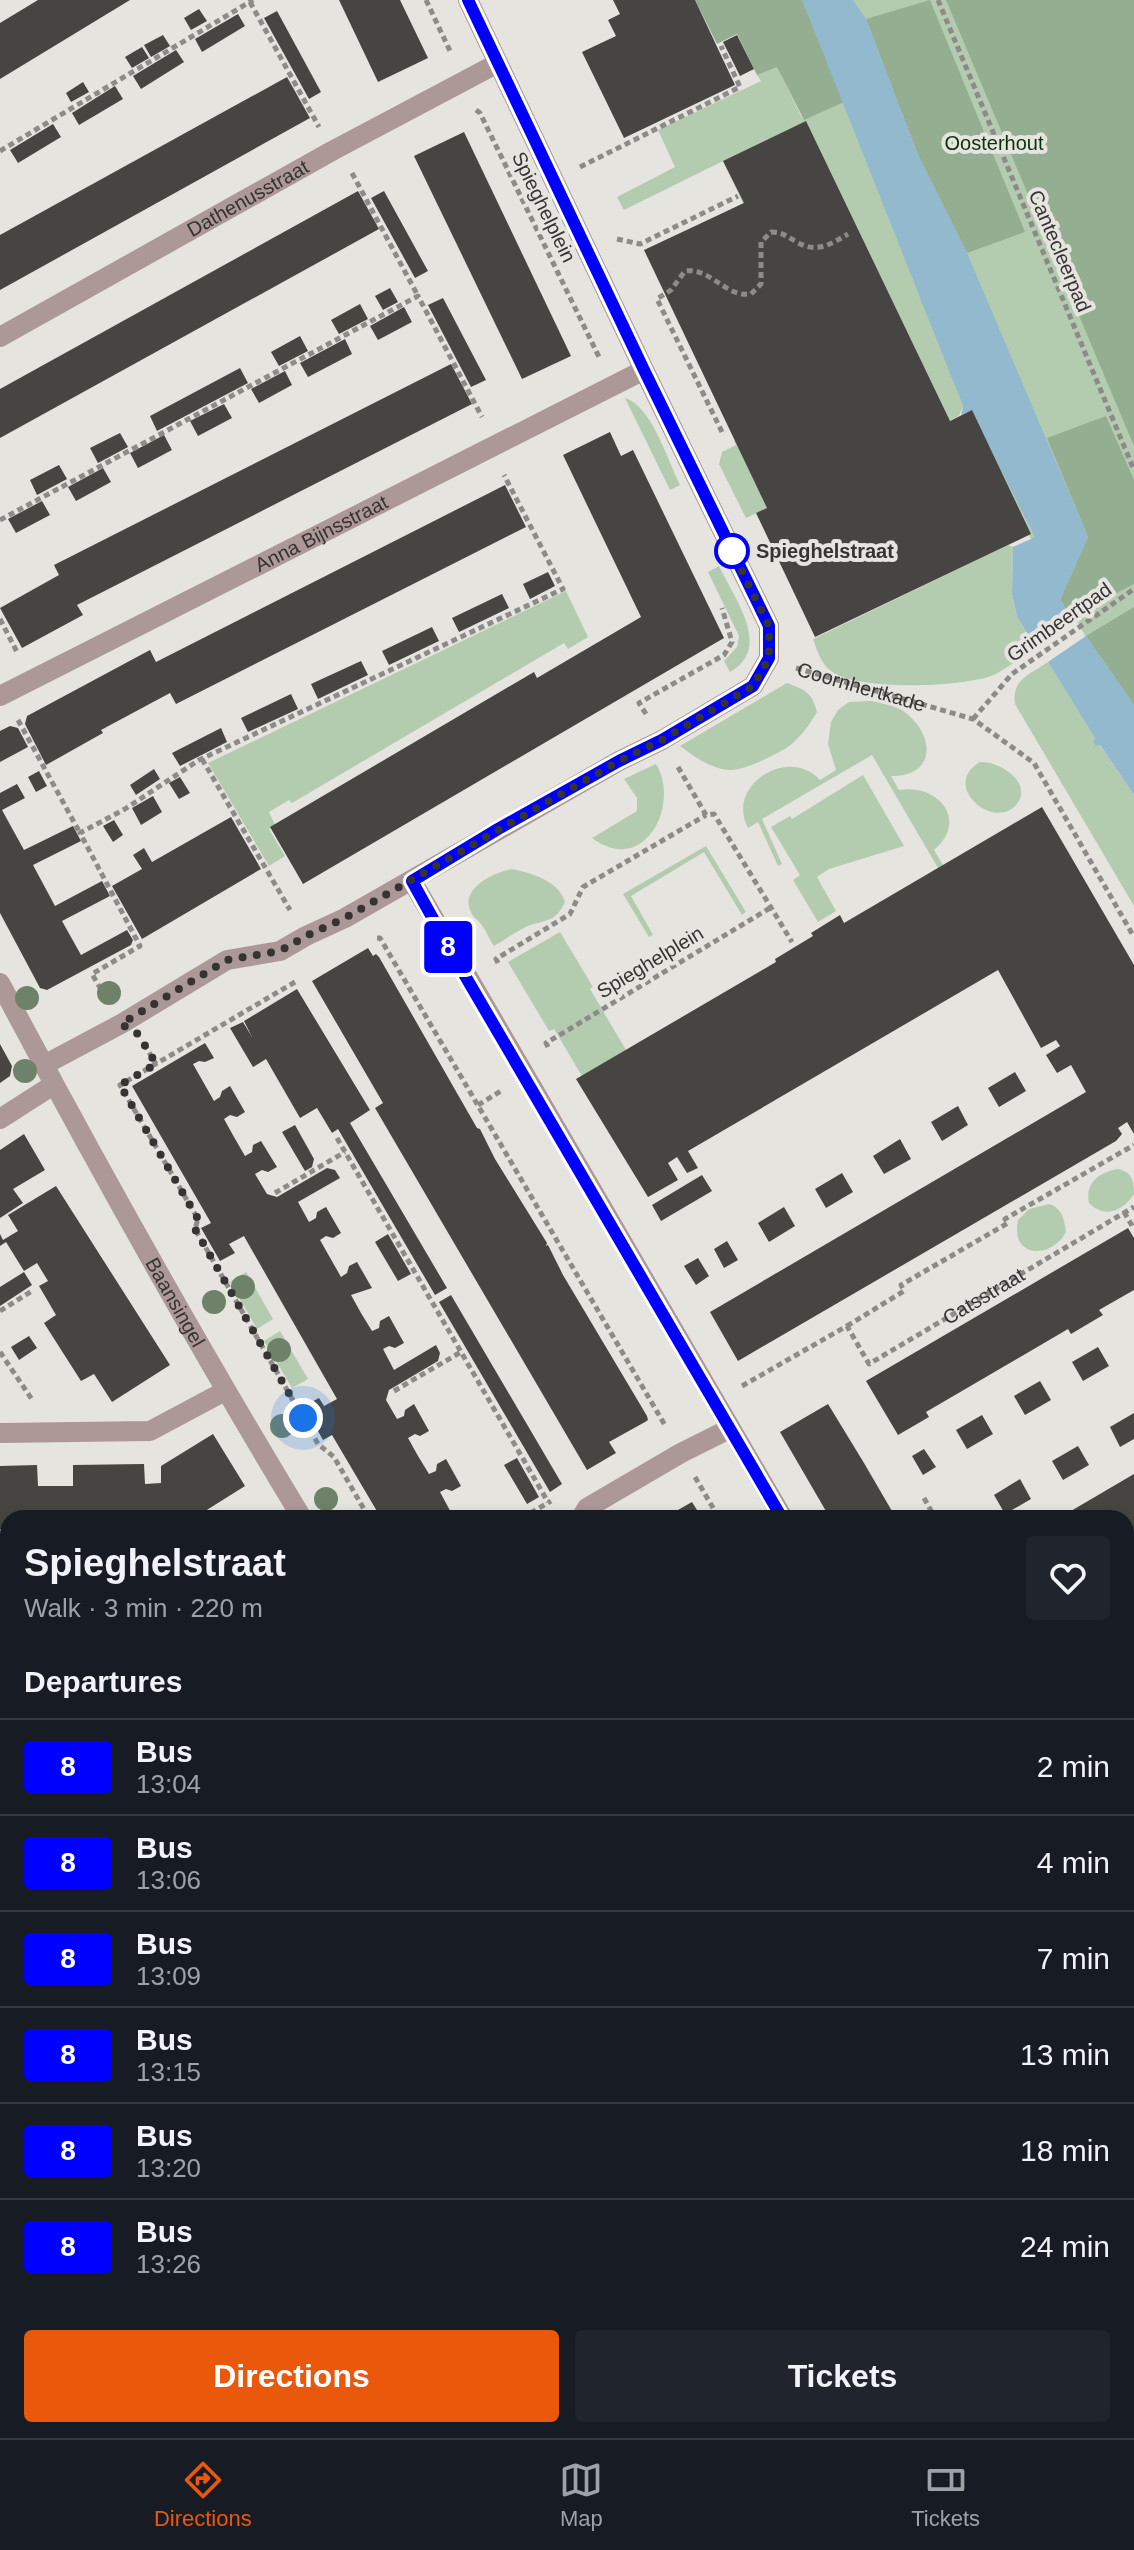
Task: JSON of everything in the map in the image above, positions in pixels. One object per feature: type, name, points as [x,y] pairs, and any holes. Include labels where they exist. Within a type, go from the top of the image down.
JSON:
[{"type":"street","points":[[44,1065],[121,1024],[227,960],[280,951],[412,881],[753,686],[769,658],[769,626],[468,0]]},
{"type":"street","name":"Dathenusstraat","points":[[0,337],[332,151],[498,63]]},
{"type":"street","name":"Anna Bijnsstraat","points":[[2,695],[644,370]]},
{"type":"street","points":[[412,881],[778,1510]]},
{"type":"street","name":"Baansingel","points":[[0,983],[53,1085],[225,1391],[297,1510]]},
{"type":"street","points":[[0,1119],[53,1085]]},
{"type":"street","points":[[0,1433],[150,1431],[225,1391]]},
{"type":"street","points":[[586,1510],[681,1453],[729,1429]]},
{"type":"path","points":[[0,151],[253,0]]},
{"type":"path","name":"Spieghelplein","points":[[426,0],[451,54],[450,67],[458,85],[468,105],[480,113],[601,361],[603,390]]},
{"type":"path","name":"Cantecleerpad","points":[[938,0],[1134,470]]},
{"type":"path","points":[[554,180],[740,87],[721,46]]},
{"type":"path","points":[[617,239],[640,244],[738,196]]},
{"type":"path","points":[[722,432],[657,299],[671,290],[685,271],[693,270],[737,294],[751,294],[761,284],[761,242],[771,232],[780,232],[806,247],[820,248],[848,234]]},
{"type":"path","points":[[0,520],[418,296],[497,446],[501,469],[563,589],[202,759],[125,809],[80,833]]},
{"type":"path","name":"Grimbeertpad","points":[[973,719],[1012,674],[1134,589]]},
{"type":"path","points":[[706,815],[639,703],[724,655],[732,642],[716,595]]},
{"type":"path","points":[[0,619],[32,679]]},
{"type":"path","name":"Coornhertkade","points":[[769,658],[794,668],[973,719],[1034,763],[1134,937]]},
{"type":"path","points":[[2,695],[140,946],[92,974],[121,1024],[138,1034],[156,1064]]},
{"type":"path","points":[[202,759],[306,936]]},
{"type":"path","points":[[503,971],[496,959],[570,914],[583,887],[706,815],[714,814],[792,942]]},
{"type":"path","name":"Spieghelplein","points":[[546,1043],[770,908]]},
{"type":"path","points":[[369,938],[380,938],[669,1432]]},
{"type":"path","points":[[303,977],[120,1085],[198,1219],[195,1229],[318,1444],[334,1457],[364,1510]]},
{"type":"path","points":[[478,1105],[556,1060],[539,1031]]},
{"type":"path","points":[[337,1138],[548,1502]]},
{"type":"path","points":[[714,1402],[847,1326],[904,1291],[901,1285],[1008,1223],[1005,1219],[1134,1145]]},
{"type":"path","points":[[275,1193],[345,1152]]},
{"type":"path","name":"Catsstraat","points":[[847,1326],[869,1364],[1134,1207]]},
{"type":"path","points":[[1124,1212],[1134,1229]]},
{"type":"path","points":[[0,1311],[32,1291]]},
{"type":"path","points":[[0,1352],[53,1432]]},
{"type":"path","points":[[394,1391],[461,1352]]},
{"type":"path","points":[[924,1498],[931,1510]]},
{"type":"green space","points":[[695,0],[802,0],[844,102],[804,120],[777,67],[757,75],[737,34],[717,44]]},
{"type":"green space","name":"Oosterhout","points":[[770,0],[1134,0],[1134,719],[1042,562],[953,378],[963,406],[959,416],[746,518],[719,464],[722,452],[736,445],[734,441],[754,431],[650,251],[743,203],[723,161],[624,210],[617,197],[675,167],[658,130],[761,81],[757,75],[777,66],[803,120]]},
{"type":"green space","points":[[930,0],[1025,232],[967,253],[918,155],[866,19]]},
{"type":"green space","points":[[946,0],[1134,0],[1134,446]]},
{"type":"green space","points":[[625,398],[643,411],[651,422],[680,485],[670,490]]},
{"type":"green space","points":[[1106,416],[1134,480],[1134,584],[1109,597],[1075,622],[1060,600],[1088,537],[1047,438]]},
{"type":"green space","points":[[1008,545],[1013,547],[1012,594],[1017,617],[1036,647],[1004,669],[988,677],[954,683],[884,684],[844,677],[831,671],[822,661],[813,639]]},
{"type":"green space","points":[[719,566],[740,607],[749,636],[749,650],[742,662],[730,672],[724,661],[737,647],[739,636],[708,572]]},
{"type":"green space","points":[[566,591],[588,637],[568,649],[564,643],[292,803],[289,800],[269,812],[275,825],[269,829],[285,856],[269,866],[208,763]]},
{"type":"green space","points":[[1134,607],[1134,705],[1086,636]]},
{"type":"green space","points":[[1048,662],[1096,739],[1093,741],[1099,744],[1134,795],[1134,906],[1015,704],[1019,683]]},
{"type":"green space","points":[[787,683],[807,693],[817,712],[801,734],[784,749],[753,765],[731,770],[710,765],[680,746]]},
{"type":"green space","points":[[871,701],[902,710],[922,733],[926,744],[923,763],[906,775],[891,776],[899,790],[926,792],[944,806],[949,816],[949,827],[934,850],[943,865],[938,868],[872,755],[762,819],[782,864],[778,866],[758,822],[748,828],[743,812],[745,797],[752,785],[778,768],[807,770],[820,780],[836,770],[828,744],[831,722],[838,710],[849,702]]},
{"type":"green space","points":[[980,762],[997,765],[1018,782],[1020,797],[1016,805],[1006,812],[984,809],[968,793],[966,782],[969,772]]},
{"type":"green space","points":[[656,764],[663,781],[664,798],[653,831],[642,843],[627,849],[611,848],[592,838],[637,811],[637,798],[624,779]]},
{"type":"green space","points":[[863,775],[904,846],[829,869],[817,877],[836,911],[818,922],[793,880],[800,875],[771,827],[790,816],[792,819]]},
{"type":"green space","points":[[706,846],[746,912],[742,915],[704,852],[631,896],[653,935],[649,937],[623,894]]},
{"type":"green space","points":[[512,869],[551,883],[565,902],[554,917],[524,928],[494,946],[472,914],[469,897],[487,878]]},
{"type":"green space","points":[[560,932],[626,1050],[582,1076],[554,1029],[549,1031],[508,962]]},
{"type":"green space","points":[[1117,1169],[1131,1177],[1134,1194],[1119,1209],[1101,1211],[1089,1203],[1089,1190],[1099,1176]]},
{"type":"green space","points":[[1049,1204],[1060,1211],[1066,1232],[1059,1241],[1042,1251],[1026,1248],[1017,1233],[1018,1220],[1029,1209]]},
{"type":"green space","points":[[246,1272],[273,1319],[257,1329],[230,1282]]},
{"type":"green space","points":[[280,1331],[308,1379],[292,1388],[264,1341]]},
{"type":"water","points":[[802,0],[853,0],[866,19],[918,155],[967,253],[1088,537],[1060,600],[1075,622],[1036,647],[1017,617],[1012,594],[1013,547],[1035,537],[971,411],[961,415],[963,406]]},
{"type":"water","points":[[1086,636],[1134,705],[1134,795],[1100,745],[1096,746],[1095,738],[1048,662]]},
{"type":"building","points":[[38,0],[130,0],[0,79],[0,23]]},
{"type":"building","points":[[339,0],[400,0],[428,58],[378,82]]},
{"type":"building","points":[[613,0],[695,0],[735,85],[624,138],[582,52],[616,36],[608,20],[620,14]]},
{"type":"building","points":[[199,9],[207,21],[191,30],[184,18]]},
{"type":"building","points":[[277,11],[321,92],[309,99],[264,18]]},
{"type":"building","points":[[238,14],[245,26],[202,52],[195,39]]},
{"type":"building","points":[[163,35],[170,46],[151,57],[144,45]]},
{"type":"building","points":[[737,35],[754,69],[740,76],[723,42]]},
{"type":"building","points":[[142,47],[149,58],[132,68],[125,57]]},
{"type":"building","points":[[176,50],[184,62],[141,89],[133,76]]},
{"type":"building","points":[[287,77],[310,118],[0,290],[0,235]]},
{"type":"building","points":[[83,82],[89,92],[71,102],[66,93]]},
{"type":"building","points":[[115,86],[123,99],[79,125],[72,113]]},
{"type":"building","points":[[806,121],[950,421],[972,410],[1031,534],[815,637],[756,513],[767,508],[644,250],[744,203],[723,161]]},
{"type":"building","points":[[53,124],[61,137],[18,163],[10,150]]},
{"type":"building","points":[[464,132],[571,356],[522,379],[414,156]]},
{"type":"building","points":[[358,191],[379,229],[0,438],[0,389]]},
{"type":"building","points":[[384,191],[428,271],[415,278],[371,198]]},
{"type":"building","points":[[390,288],[398,302],[383,310],[375,296]]},
{"type":"building","points":[[443,298],[486,380],[471,387],[428,305]]},
{"type":"building","points":[[360,304],[368,319],[339,334],[331,320]]},
{"type":"building","points":[[404,307],[412,322],[378,340],[370,326]]},
{"type":"building","points":[[300,336],[308,351],[279,366],[271,352]]},
{"type":"building","points":[[345,339],[352,354],[308,377],[300,363]]},
{"type":"building","points":[[451,364],[472,404],[77,605],[83,615],[22,648],[0,608],[59,575],[54,565]]},
{"type":"building","points":[[240,368],[248,383],[157,431],[150,416]]},
{"type":"building","points":[[285,371],[292,385],[259,403],[251,389]]},
{"type":"building","points":[[224,404],[232,418],[198,436],[190,421]]},
{"type":"building","points":[[610,432],[621,456],[633,450],[724,638],[303,884],[270,827],[534,672],[537,678],[641,617],[563,455]]},
{"type":"building","points":[[120,433],[128,447],[98,463],[90,448]]},
{"type":"building","points":[[164,435],[172,450],[138,468],[130,453]]},
{"type":"building","points":[[59,465],[67,479],[37,495],[30,480]]},
{"type":"building","points":[[103,468],[111,482],[76,501],[68,487]]},
{"type":"building","points":[[505,485],[526,527],[176,704],[170,693],[101,730],[103,733],[46,765],[25,724],[27,716],[150,650],[156,662]]},
{"type":"building","points":[[42,501],[50,515],[16,533],[8,519]]},
{"type":"building","points":[[548,572],[555,586],[530,599],[523,584]]},
{"type":"building","points":[[502,594],[509,608],[459,632],[452,618]]},
{"type":"building","points":[[432,627],[439,641],[389,665],[382,651]]},
{"type":"building","points":[[361,661],[368,675],[318,699],[311,684]]},
{"type":"building","points":[[291,694],[298,709],[248,732],[241,718]]},
{"type":"building","points":[[10,726],[18,728],[28,747],[0,762],[0,731]]},
{"type":"building","points":[[221,728],[227,742],[180,766],[172,753]]},
{"type":"building","points":[[154,769],[160,779],[136,795],[130,785]]},
{"type":"building","points":[[39,771],[47,786],[36,792],[28,777]]},
{"type":"building","points":[[180,777],[190,793],[179,799],[169,783]]},
{"type":"building","points":[[17,784],[25,798],[2,810],[24,850],[73,826],[81,841],[33,865],[55,906],[102,881],[110,896],[62,921],[81,955],[127,930],[133,940],[131,945],[47,990],[40,988],[0,913],[0,793]]},
{"type":"building","points":[[153,796],[162,812],[141,825],[132,808]]},
{"type":"building","points":[[1042,807],[1134,965],[1134,1134],[1127,1122],[1118,1128],[1122,1134],[1116,1141],[738,1361],[710,1312],[1086,1092],[1071,1065],[1057,1073],[1046,1055],[1060,1046],[1056,1040],[1041,1048],[998,970],[688,1151],[698,1168],[687,1173],[677,1157],[668,1163],[678,1180],[648,1197],[576,1079],[776,962],[775,959],[840,915],[844,923]]},
{"type":"building","points":[[231,817],[261,869],[142,939],[112,886],[142,869],[133,855],[144,848],[152,862]]},
{"type":"building","points":[[114,820],[123,835],[113,842],[103,826]]},
{"type":"building","points":[[368,948],[373,956],[376,954],[379,957],[647,1416],[648,1420],[609,1442],[616,1453],[587,1470],[375,1108],[383,1103],[312,981]]},
{"type":"building","points":[[297,989],[370,1110],[350,1123],[447,1288],[435,1295],[338,1129],[332,1133],[317,1108],[300,1118],[266,1059],[253,1067],[230,1028],[243,1022],[252,1037],[244,1021]]},
{"type":"building","points":[[205,1043],[214,1058],[193,1064],[214,1101],[230,1086],[245,1112],[224,1119],[245,1156],[252,1152],[253,1145],[261,1141],[277,1167],[255,1174],[267,1194],[277,1197],[327,1168],[335,1170],[340,1178],[298,1202],[309,1222],[326,1207],[341,1233],[320,1240],[341,1277],[347,1273],[349,1266],[357,1262],[372,1288],[351,1295],[372,1331],[389,1316],[404,1343],[383,1349],[394,1370],[436,1345],[440,1353],[438,1361],[389,1390],[386,1400],[397,1419],[414,1404],[429,1431],[408,1438],[429,1474],[446,1459],[461,1486],[440,1492],[450,1510],[376,1510],[332,1435],[323,1440],[304,1406],[319,1398],[324,1406],[337,1399],[244,1236],[229,1244],[235,1253],[220,1261],[201,1228],[211,1223],[132,1086]]},
{"type":"building","points":[[0,1044],[12,1066],[10,1076],[0,1083]]},
{"type":"building","points":[[1015,1072],[1026,1091],[999,1107],[988,1088]]},
{"type":"building","points":[[958,1106],[968,1125],[942,1141],[931,1122]]},
{"type":"building","points":[[295,1125],[314,1159],[312,1167],[305,1171],[282,1132]]},
{"type":"building","points":[[24,1134],[45,1170],[13,1189],[23,1203],[0,1218],[0,1150]]},
{"type":"building","points":[[900,1139],[911,1159],[884,1174],[873,1156]]},
{"type":"building","points":[[842,1173],[853,1192],[826,1208],[815,1189]]},
{"type":"building","points":[[702,1175],[712,1191],[661,1221],[652,1205]]},
{"type":"building","points":[[56,1186],[170,1365],[112,1402],[94,1374],[81,1381],[44,1323],[56,1315],[39,1286],[48,1281],[37,1263],[24,1271],[6,1242],[0,1246],[0,1234],[3,1240],[18,1231],[8,1215]]},
{"type":"building","points":[[784,1207],[795,1226],[769,1242],[758,1223]]},
{"type":"building","points":[[1128,1228],[1134,1238],[1134,1290],[1099,1310],[1103,1315],[1071,1334],[1068,1329],[926,1412],[929,1417],[898,1435],[866,1381]]},
{"type":"building","points":[[388,1234],[411,1274],[398,1281],[375,1242]]},
{"type":"building","points":[[727,1241],[738,1260],[724,1268],[714,1249]]},
{"type":"building","points":[[698,1258],[709,1276],[696,1285],[684,1266]]},
{"type":"building","points":[[24,1272],[32,1285],[0,1306],[0,1287]]},
{"type":"building","points":[[451,1295],[562,1484],[550,1492],[439,1302]]},
{"type":"building","points":[[29,1336],[37,1348],[19,1360],[11,1347]]},
{"type":"building","points":[[1098,1347],[1109,1366],[1083,1381],[1072,1362]]},
{"type":"building","points":[[1040,1381],[1051,1400],[1025,1415],[1014,1396]]},
{"type":"building","points":[[828,1404],[891,1510],[825,1510],[780,1432]]},
{"type":"building","points":[[1134,1413],[1134,1439],[1120,1447],[1110,1427]]},
{"type":"building","points":[[982,1415],[993,1434],[967,1449],[956,1430]]},
{"type":"building","points":[[213,1434],[245,1486],[207,1510],[0,1510],[0,1466],[37,1465],[38,1486],[73,1486],[73,1465],[144,1464],[145,1484],[161,1483],[161,1466]]},
{"type":"building","points":[[1078,1446],[1089,1465],[1063,1480],[1052,1461]]},
{"type":"building","points":[[924,1449],[936,1467],[923,1475],[912,1456]]},
{"type":"building","points":[[517,1458],[539,1497],[527,1504],[504,1465]]},
{"type":"building","points":[[1134,1474],[1134,1510],[1073,1510]]},
{"type":"building","points":[[1020,1479],[1031,1499],[1012,1510],[1003,1510],[994,1495]]},
{"type":"building","points":[[692,1502],[697,1510],[678,1510]]},
{"type":"bus line","name":"8","points":[[468,0],[769,626],[769,658],[753,686],[662,740],[498,829],[412,881],[777,1510]]},
{"type":"place","name":"Spieghelstraat","points":[[732,551]]},
{"type":"route","points":[[303,1418],[195,1229],[198,1219],[120,1085],[156,1064],[138,1034],[121,1024],[227,960],[280,951],[345,918],[753,686],[769,658],[769,626],[728,543],[732,551]]}]
